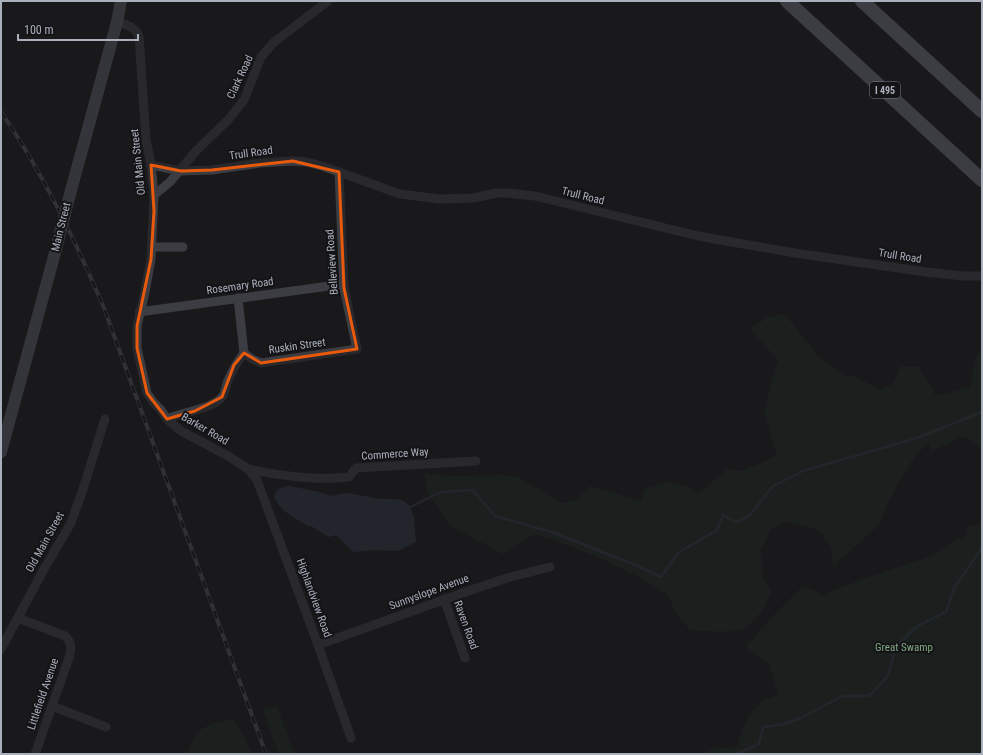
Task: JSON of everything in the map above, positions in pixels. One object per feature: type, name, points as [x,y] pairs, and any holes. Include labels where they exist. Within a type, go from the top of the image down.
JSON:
[{"type":"highway","name":"I 495","points":[[786,1],[982,180]]},
{"type":"highway","points":[[862,1],[982,111]]},
{"type":"main road","name":"Main Street","points":[[1,452],[17,388],[56,250],[117,22],[121,1]]},
{"type":"street","name":"Clark Road","points":[[181,171],[197,150],[228,120],[244,100],[261,57],[273,43],[328,1]]},
{"type":"street","name":"Old Main Street","points":[[117,22],[133,27],[139,36],[146,140],[151,165],[154,195],[151,259],[145,292],[139,312]]},
{"type":"street","name":"Trull Road","points":[[151,165],[181,171],[212,170],[260,163],[293,161],[308,162],[400,194],[440,199],[474,198],[496,193],[535,196],[698,236],[795,253],[954,276],[982,276]]},
{"type":"street","points":[[154,195],[181,171]]},
{"type":"street","name":"Belleview Road","points":[[339,172],[344,284],[357,349]]},
{"type":"street","points":[[152,247],[183,247]]},
{"type":"street","name":"Rosemary Road","points":[[139,312],[344,284]]},
{"type":"street","points":[[167,419],[176,415],[195,411],[216,402],[222,397],[234,365],[244,353],[238,298]]},
{"type":"street","name":"Barker Road","points":[[139,312],[137,326],[137,348],[147,393],[167,419],[186,434],[230,457],[248,469]]},
{"type":"street","name":"Ruskin Street","points":[[244,353],[261,363],[357,349]]},
{"type":"street","name":"Old Main Street","points":[[1,649],[44,568],[71,523],[105,419]]},
{"type":"street","name":"Commerce Way","points":[[248,469],[296,478],[339,478],[349,476],[356,468],[476,461]]},
{"type":"street","name":"Highlandview Road","points":[[248,469],[257,480],[262,492],[351,738]]},
{"type":"street","name":"Sunnyslope Avenue","points":[[318,645],[444,599],[507,578],[550,567]]},
{"type":"street","name":"Raven Road","points":[[444,599],[465,658]]},
{"type":"street","name":"Littlefield Avenue","points":[[18,618],[65,636],[70,641],[71,650],[35,754]]},
{"type":"street","points":[[52,706],[106,727]]},
{"type":"highlighted area","points":[[293,161],[339,172],[344,288],[357,349],[261,363],[244,353],[234,365],[222,397],[195,411],[167,419],[147,393],[137,348],[137,326],[151,259],[154,211],[151,165],[181,171],[212,170]]},
{"type":"green space","points":[[785,314],[817,355],[845,376],[855,376],[879,390],[893,384],[901,366],[919,367],[936,396],[970,387],[976,356],[982,352],[982,449],[976,443],[963,436],[931,452],[929,441],[910,463],[887,504],[880,524],[833,566],[831,547],[820,531],[800,524],[785,522],[771,529],[761,550],[763,579],[772,590],[758,616],[745,628],[726,632],[690,630],[674,610],[669,596],[646,581],[610,562],[557,541],[534,534],[503,554],[449,525],[428,492],[424,474],[456,476],[501,475],[518,477],[562,503],[576,500],[590,486],[641,501],[646,488],[668,482],[690,487],[698,493],[720,476],[726,469],[742,471],[774,457],[777,455],[764,412],[778,360],[750,329],[766,318]]},
{"type":"green space","name":"Great Swamp","points":[[982,523],[982,754],[700,754],[717,748],[737,747],[746,722],[753,710],[763,701],[778,695],[770,665],[746,647],[775,614],[803,586],[814,590],[822,596],[833,590],[930,556],[966,535],[967,525],[975,526]]},
{"type":"green space","points":[[277,706],[294,754],[279,754],[263,710]]},
{"type":"green space","points":[[233,719],[240,728],[252,754],[184,754],[190,748],[197,733],[205,727]]},
{"type":"shaded area","points":[[289,486],[320,492],[330,496],[346,493],[381,499],[402,500],[409,505],[414,517],[416,542],[397,551],[374,550],[353,552],[336,535],[329,537],[293,517],[280,506],[274,496],[276,491],[280,488]]},
{"type":"waterway","points":[[408,508],[441,492],[473,490],[495,516],[555,533],[638,566],[661,577],[678,553],[717,530],[723,515],[736,522],[749,516],[773,486],[803,471],[917,438],[982,412]]},
{"type":"waterway","points":[[736,754],[759,744],[763,727],[784,724],[801,718],[842,696],[869,696],[888,676],[896,647],[916,627],[946,612],[954,588],[982,548]]},
{"type":"railway","points":[[1,112],[31,159],[57,207],[82,257],[104,308],[266,754]]}]
